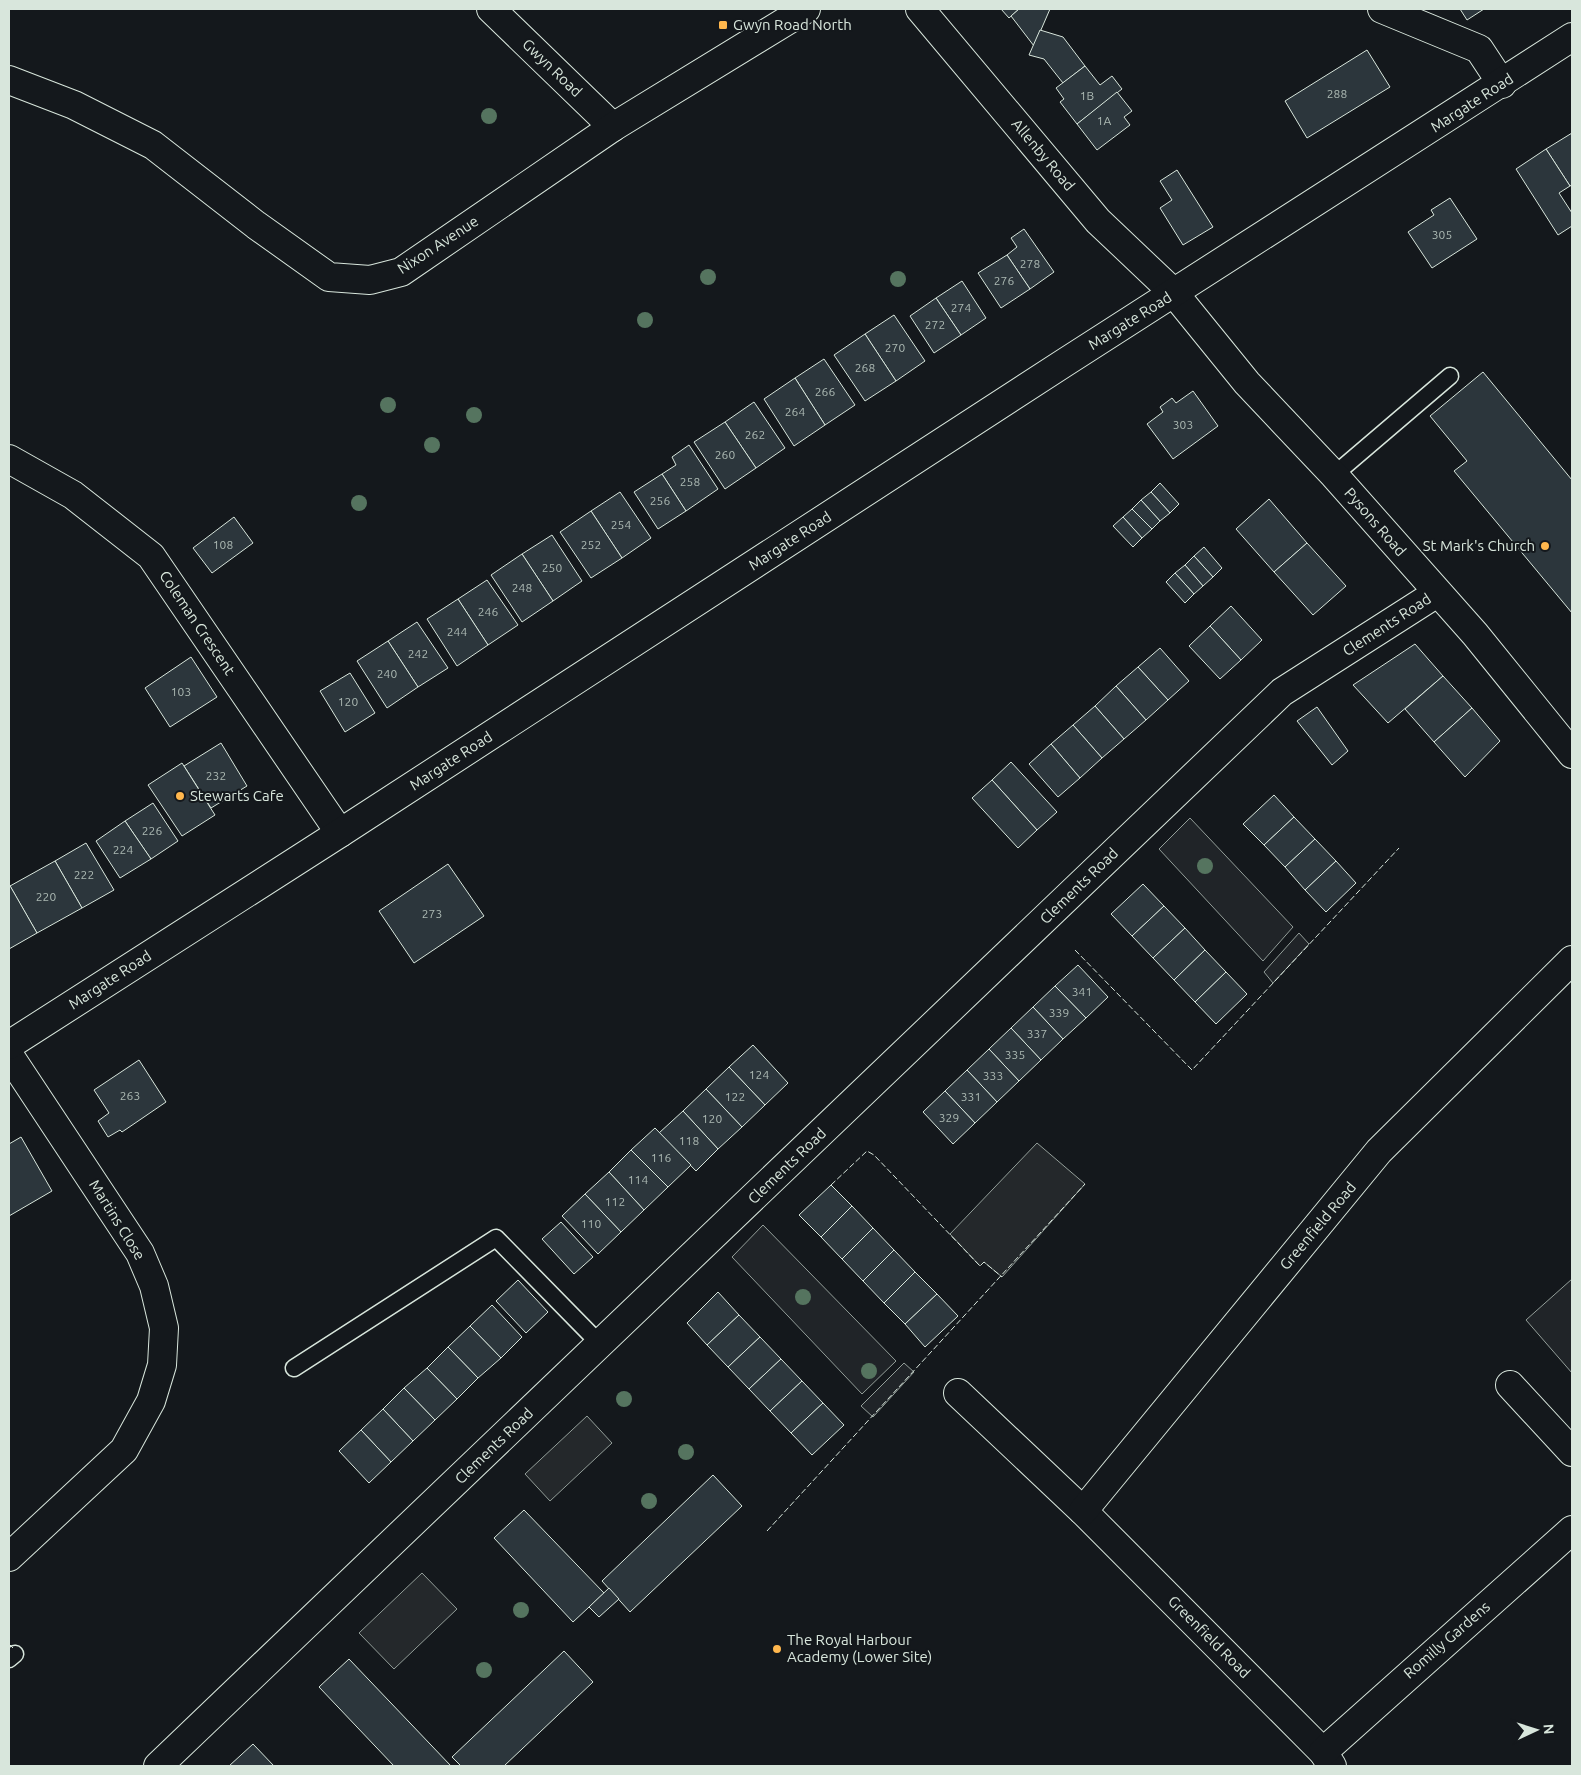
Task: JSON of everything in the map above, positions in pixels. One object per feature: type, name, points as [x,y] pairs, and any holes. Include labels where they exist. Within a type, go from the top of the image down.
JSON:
[{"type":"street","name":"Gwyn Road","points":[[491,9],[613,127]]},
{"type":"street","name":"Nixon Avenue","points":[[9,80],[74,105],[153,145],[256,225],[329,277],[370,280],[400,272],[613,127],[806,9]]},
{"type":"street","name":"Allenby Road","points":[[920,9],[1098,221],[1174,293]]},
{"type":"street","points":[[1382,9],[1479,49],[1502,84]]},
{"type":"street","name":"Margate Road","points":[[9,1045],[1174,293],[1502,84],[1572,37]]},
{"type":"street","name":"Pysons Road","points":[[1174,293],[1247,383],[1334,475],[1475,634],[1572,754]]},
{"type":"street","name":"Coleman Crescent","points":[[9,459],[73,495],[151,556],[340,833]]},
{"type":"street","name":"Clements Road","points":[[158,1766],[1282,692],[1437,593]]},
{"type":"street","name":"Greenfield Road","points":[[1083,1511],[1379,1151],[1572,960]]},
{"type":"street","name":"Martins Close","points":[[9,1056],[140,1253],[154,1286],[164,1328],[162,1365],[151,1401],[124,1450],[9,1557]]},
{"type":"street","points":[[1510,1385],[1572,1452]]},
{"type":"street","name":"Greenfield Road","points":[[958,1393],[1083,1511],[1328,1759]]},
{"type":"street","name":"Romilly Gardens","points":[[1328,1759],[1572,1530]]},
{"type":"lane","points":[[1334,475],[1450,376]]},
{"type":"lane","points":[[294,1368],[496,1238],[600,1344]]},
{"type":"shaded area","points":[[1190,818],[1293,927],[1263,961],[1159,849]]},
{"type":"shaded area","points":[[1299,933],[1309,944],[1273,983],[1264,972]]},
{"type":"shaded area","points":[[1037,1143],[1085,1184],[1002,1277],[984,1262],[980,1266],[950,1234]]},
{"type":"shaded area","points":[[763,1225],[896,1361],[862,1394],[732,1257]]},
{"type":"shaded area","points":[[1572,1279],[1572,1373],[1526,1320]]},
{"type":"shaded area","points":[[904,1363],[914,1372],[873,1417],[861,1406]]},
{"type":"shaded area","points":[[587,1416],[612,1443],[550,1501],[525,1474]]},
{"type":"shaded area","points":[[422,1573],[457,1609],[394,1669],[359,1633]]},
{"type":"building","points":[[1001,9],[1019,9],[1009,18]]},
{"type":"building","points":[[1019,9],[1050,9],[1034,46],[1011,16]]},
{"type":"building","points":[[1460,9],[1484,9],[1467,20]]},
{"type":"building","points":[[1040,30],[1063,37],[1085,66],[1063,83],[1044,59],[1029,55]]},
{"type":"building","points":[[1367,50],[1390,87],[1307,138],[1285,101]]},
{"type":"building","points":[[1085,66],[1100,85],[1112,76],[1122,89],[1077,124],[1060,102],[1064,99],[1056,88]]},
{"type":"building","points":[[1117,92],[1132,111],[1124,117],[1130,125],[1097,150],[1077,124]]},
{"type":"building","points":[[1572,133],[1572,185],[1570,186],[1546,149]]},
{"type":"building","points":[[1546,149],[1570,186],[1559,193],[1572,213],[1572,226],[1558,235],[1516,169]]},
{"type":"building","points":[[1177,170],[1213,227],[1183,245],[1160,208],[1172,200],[1160,181]]},
{"type":"building","points":[[1450,198],[1477,239],[1432,268],[1408,232],[1434,215],[1431,210]]},
{"type":"building","points":[[1024,229],[1054,272],[1030,289],[1007,255],[1017,247],[1011,238]]},
{"type":"building","points":[[1007,255],[1030,289],[1001,308],[978,273]]},
{"type":"building","points":[[962,281],[986,318],[961,335],[936,298]]},
{"type":"building","points":[[936,298],[961,335],[934,353],[910,316]]},
{"type":"building","points":[[894,315],[925,361],[896,381],[865,334]]},
{"type":"building","points":[[865,334],[896,381],[865,401],[834,355]]},
{"type":"building","points":[[824,359],[855,405],[825,425],[795,378]]},
{"type":"building","name":"St Mark's Church","points":[[1483,372],[1572,480],[1572,613],[1454,471],[1467,461],[1430,416]]},
{"type":"building","points":[[795,378],[825,425],[794,446],[764,399]]},
{"type":"building","points":[[1193,391],[1218,426],[1173,459],[1147,424],[1163,412],[1160,407],[1172,398],[1176,403]]},
{"type":"building","points":[[754,402],[785,448],[756,468],[725,422]]},
{"type":"building","points":[[725,422],[756,468],[725,489],[694,442]]},
{"type":"building","points":[[689,445],[718,489],[686,511],[662,474],[676,465],[672,457]]},
{"type":"building","points":[[662,474],[686,511],[658,529],[634,492]]},
{"type":"building","points":[[1160,483],[1179,504],[1170,513],[1151,492]]},
{"type":"building","points":[[620,492],[651,538],[622,558],[591,511]]},
{"type":"building","points":[[1151,492],[1170,513],[1160,521],[1141,500]]},
{"type":"building","points":[[1269,499],[1307,543],[1274,572],[1236,529]]},
{"type":"building","points":[[1141,500],[1160,521],[1152,529],[1132,509]]},
{"type":"building","points":[[1132,509],[1152,529],[1142,538],[1123,517]]},
{"type":"building","points":[[591,511],[622,558],[591,578],[560,532]]},
{"type":"building","points":[[234,517],[253,543],[212,573],[193,548]]},
{"type":"building","points":[[1123,517],[1142,538],[1133,547],[1113,526]]},
{"type":"building","points":[[552,535],[582,581],[553,601],[522,554]]},
{"type":"building","points":[[1307,543],[1346,586],[1313,615],[1274,572]]},
{"type":"building","points":[[1204,547],[1222,568],[1213,577],[1194,556]]},
{"type":"building","points":[[522,554],[553,601],[522,622],[491,575]]},
{"type":"building","points":[[1194,556],[1213,577],[1203,586],[1185,565]]},
{"type":"building","points":[[1185,565],[1203,586],[1194,594],[1175,573]]},
{"type":"building","points":[[1175,573],[1194,594],[1185,603],[1166,582]]},
{"type":"building","points":[[487,580],[518,625],[488,645],[458,599]]},
{"type":"building","points":[[458,599],[488,645],[457,666],[427,619]]},
{"type":"building","points":[[1231,606],[1262,640],[1241,660],[1210,626]]},
{"type":"building","points":[[417,622],[448,668],[418,687],[388,641]]},
{"type":"building","points":[[1210,626],[1241,660],[1220,679],[1189,646]]},
{"type":"building","points":[[388,641],[418,687],[387,708],[357,661]]},
{"type":"building","points":[[1415,644],[1443,676],[1388,723],[1353,685]]},
{"type":"building","points":[[1160,648],[1189,681],[1168,700],[1138,667]]},
{"type":"building","points":[[191,657],[217,697],[170,727],[145,688]]},
{"type":"building","points":[[1138,667],[1168,700],[1146,720],[1116,686]]},
{"type":"building","points":[[350,673],[375,713],[345,732],[320,691]]},
{"type":"building","points":[[1443,676],[1472,708],[1434,742],[1405,709]]},
{"type":"building","points":[[1116,686],[1146,720],[1124,739],[1095,706]]},
{"type":"building","points":[[1095,706],[1124,739],[1102,758],[1073,725]]},
{"type":"building","points":[[1317,707],[1348,751],[1332,765],[1297,721]]},
{"type":"building","points":[[1472,708],[1500,741],[1465,777],[1434,742]]},
{"type":"building","points":[[1073,725],[1102,758],[1080,778],[1051,744]]},
{"type":"building","points":[[221,743],[247,786],[211,808],[184,766]]},
{"type":"building","points":[[1051,744],[1080,778],[1058,797],[1029,764]]},
{"type":"building","points":[[1011,762],[1057,812],[1037,830],[992,780]]},
{"type":"building","name":"Stewarts Cafe","points":[[182,763],[215,815],[182,836],[148,785]]},
{"type":"building","points":[[992,780],[1037,830],[1018,848],[972,798]]},
{"type":"building","points":[[1274,795],[1294,817],[1264,845],[1243,824]]},
{"type":"building","points":[[153,803],[178,841],[151,859],[125,821]]},
{"type":"building","points":[[1294,817],[1315,839],[1285,867],[1264,845]]},
{"type":"building","points":[[125,821],[151,859],[120,878],[96,841]]},
{"type":"building","points":[[1315,839],[1336,861],[1305,890],[1285,867]]},
{"type":"building","points":[[86,843],[114,890],[82,908],[55,861]]},
{"type":"building","points":[[55,861],[82,908],[37,933],[10,886]]},
{"type":"building","points":[[1336,861],[1356,883],[1326,912],[1305,890]]},
{"type":"building","points":[[448,864],[484,916],[414,963],[379,911]]},
{"type":"building","points":[[9,884],[37,933],[9,949]]},
{"type":"building","points":[[1143,884],[1164,906],[1132,936],[1111,914]]},
{"type":"building","points":[[1164,906],[1185,928],[1153,958],[1132,936]]},
{"type":"building","points":[[1185,928],[1205,950],[1174,980],[1153,958]]},
{"type":"building","points":[[1205,950],[1226,972],[1195,1002],[1174,980]]},
{"type":"building","points":[[1078,965],[1108,997],[1086,1018],[1055,986]]},
{"type":"building","points":[[1226,972],[1247,994],[1216,1024],[1195,1002]]},
{"type":"building","points":[[1055,986],[1086,1018],[1063,1039],[1033,1007]]},
{"type":"building","points":[[1033,1007],[1063,1039],[1041,1060],[1011,1028]]},
{"type":"building","points":[[1011,1028],[1041,1060],[1019,1081],[989,1049]]},
{"type":"building","points":[[753,1045],[788,1083],[765,1105],[729,1067]]},
{"type":"building","points":[[989,1049],[1019,1081],[997,1102],[967,1070]]},
{"type":"building","points":[[139,1060],[166,1102],[122,1132],[120,1130],[108,1137],[98,1121],[109,1113],[94,1090]]},
{"type":"building","points":[[729,1067],[765,1105],[742,1127],[706,1089]]},
{"type":"building","points":[[967,1070],[997,1102],[975,1123],[945,1091]]},
{"type":"building","points":[[706,1089],[742,1127],[718,1149],[683,1111]]},
{"type":"building","points":[[945,1091],[975,1123],[953,1144],[923,1112]]},
{"type":"building","points":[[683,1111],[718,1149],[696,1171],[659,1133]]},
{"type":"building","points":[[655,1128],[691,1165],[668,1187],[631,1150]]},
{"type":"building","points":[[21,1137],[52,1191],[9,1216],[9,1144]]},
{"type":"building","points":[[631,1150],[668,1187],[644,1210],[609,1172]]},
{"type":"building","points":[[609,1172],[644,1210],[621,1232],[585,1194]]},
{"type":"building","points":[[831,1185],[852,1206],[821,1237],[799,1215]]},
{"type":"building","points":[[585,1194],[621,1232],[598,1254],[562,1216]]},
{"type":"building","points":[[852,1206],[873,1228],[842,1259],[821,1237]]},
{"type":"building","points":[[561,1222],[593,1257],[574,1274],[542,1239]]},
{"type":"building","points":[[873,1228],[894,1250],[863,1281],[842,1259]]},
{"type":"building","points":[[894,1250],[915,1272],[884,1303],[863,1281]]},
{"type":"building","points":[[915,1272],[937,1294],[905,1324],[884,1303]]},
{"type":"building","points":[[518,1280],[548,1312],[526,1333],[496,1301]]},
{"type":"building","points":[[718,1292],[739,1315],[707,1345],[687,1323]]},
{"type":"building","points":[[937,1294],[958,1316],[925,1347],[905,1324]]},
{"type":"building","points":[[492,1305],[522,1337],[501,1358],[470,1326]]},
{"type":"building","points":[[739,1315],[760,1337],[728,1367],[707,1345]]},
{"type":"building","points":[[470,1326],[501,1358],[478,1378],[448,1347]]},
{"type":"building","points":[[760,1337],[781,1359],[749,1389],[728,1367]]},
{"type":"building","points":[[448,1347],[478,1378],[457,1399],[427,1368]]},
{"type":"building","points":[[781,1359],[802,1381],[770,1411],[749,1389]]},
{"type":"building","points":[[427,1368],[457,1399],[435,1420],[404,1388]]},
{"type":"building","points":[[802,1381],[823,1403],[791,1433],[770,1411]]},
{"type":"building","points":[[404,1388],[435,1420],[413,1441],[383,1409]]},
{"type":"building","points":[[823,1403],[844,1425],[812,1455],[791,1433]]},
{"type":"building","points":[[383,1409],[413,1441],[391,1462],[361,1430]]},
{"type":"building","points":[[361,1430],[391,1462],[369,1483],[339,1451]]},
{"type":"building","points":[[713,1475],[742,1506],[630,1612],[602,1581]]},
{"type":"building","points":[[524,1510],[604,1593],[573,1622],[494,1538]]},
{"type":"building","points":[[609,1588],[619,1599],[599,1617],[589,1607]]},
{"type":"building","points":[[564,1651],[593,1682],[504,1766],[461,1766],[452,1757]]},
{"type":"building","points":[[349,1659],[451,1766],[394,1766],[319,1687]]},
{"type":"building","points":[[253,1744],[274,1766],[229,1766]]},
{"type":"fence","points":[[1075,950],[1192,1070],[1399,848]]},
{"type":"fence","points":[[831,1185],[867,1151],[874,1155],[980,1266],[984,1262],[1002,1277]]},
{"type":"fence","points":[[767,1531],[1085,1184]]},
{"type":"fence","points":[[9,1644],[13,1648]]},
{"type":"place","name":"Gwyn Road North","points":[[723,25]]},
{"type":"place","name":"St Mark's Church","points":[[1545,546]]},
{"type":"place","name":"Stewarts Cafe","points":[[180,796]]},
{"type":"place","name":"The Royal Harbour Academy (Lower Site)","points":[[777,1649]]}]
